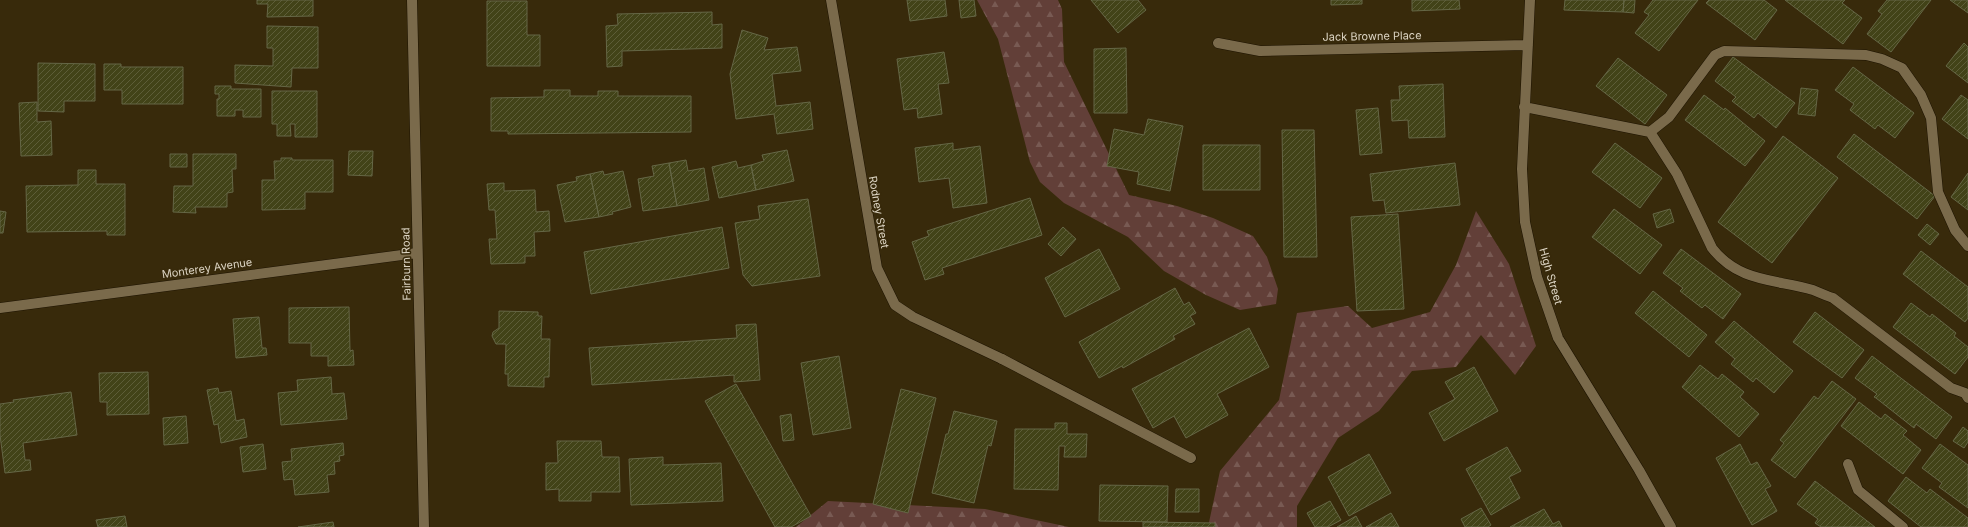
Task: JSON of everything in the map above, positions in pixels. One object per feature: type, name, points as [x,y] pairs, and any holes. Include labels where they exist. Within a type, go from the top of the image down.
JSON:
[{"type":"street","name":"Fairburn Road","points":[[412,0],[424,527]]},
{"type":"street","name":"Rodney Street","points":[[831,0],[877,268],[895,305],[913,317],[1002,359],[1191,458]]},
{"type":"street","name":"High Street","points":[[1530,0],[1522,169],[1525,222],[1537,277],[1558,338],[1671,527]]},
{"type":"street","name":"Jack Browne Place","points":[[1218,43],[1260,51],[1528,45]]},
{"type":"street","points":[[1650,132],[1669,117],[1715,56],[1724,51],[1866,55],[1882,59],[1902,68],[1922,95],[1931,118],[1938,192],[1954,230],[1968,246]]},
{"type":"street","points":[[1524,108],[1650,132],[1677,174],[1712,248],[1720,258],[1749,275],[1763,280],[1812,290],[1833,298],[1951,388],[1967,394]]},
{"type":"street","name":"Monterey Avenue","points":[[0,308],[417,253]]},
{"type":"street","points":[[1848,464],[1858,490],[1903,527]]},
{"type":"green space","points":[[977,0],[1058,0],[1062,9],[1064,62],[1129,195],[1177,206],[1213,218],[1253,236],[1267,257],[1278,289],[1276,304],[1240,310],[1206,295],[1164,271],[1128,237],[1064,203],[1040,182],[1030,162],[998,39]]},
{"type":"green space","points":[[1476,211],[1509,264],[1536,346],[1515,375],[1481,335],[1456,367],[1412,371],[1379,411],[1338,438],[1297,506],[1297,527],[1208,527],[1220,471],[1279,400],[1297,313],[1348,306],[1372,328],[1430,312],[1456,265]]},
{"type":"green space","points":[[828,501],[985,509],[1069,527],[796,527]]},
{"type":"building","points":[[257,0],[313,0],[313,16],[267,17],[268,4],[257,4]]},
{"type":"building","points":[[907,0],[945,0],[947,16],[910,21]]},
{"type":"building","points":[[959,0],[974,0],[976,16],[961,18]]},
{"type":"building","points":[[1091,0],[1138,0],[1146,10],[1118,33]]},
{"type":"building","points":[[1331,0],[1362,0],[1362,4],[1331,5]]},
{"type":"building","points":[[1412,0],[1459,0],[1460,9],[1412,11]]},
{"type":"building","points":[[1565,0],[1624,0],[1623,12],[1564,10]]},
{"type":"building","points":[[1624,0],[1635,0],[1634,13],[1623,12]]},
{"type":"building","points":[[1653,0],[1698,0],[1659,51],[1635,33],[1649,15],[1644,12]]},
{"type":"building","points":[[1709,0],[1764,0],[1777,10],[1755,40],[1706,3]]},
{"type":"building","points":[[1785,0],[1845,0],[1842,3],[1862,18],[1843,44]]},
{"type":"building","points":[[1887,0],[1931,0],[1891,52],[1867,34],[1882,14],[1878,11]]},
{"type":"building","points":[[1950,0],[1968,0],[1968,13]]},
{"type":"building","points":[[487,1],[527,1],[527,35],[540,35],[540,66],[487,66]]},
{"type":"building","points":[[712,12],[712,25],[722,24],[722,48],[622,51],[622,66],[607,67],[606,26],[618,25],[617,14]]},
{"type":"building","points":[[267,26],[318,27],[318,68],[292,68],[291,87],[235,83],[235,65],[273,66],[273,48],[267,48]]},
{"type":"building","points":[[742,30],[768,38],[764,50],[797,47],[801,71],[772,74],[776,106],[810,102],[813,129],[777,134],[774,114],[736,119],[730,74]]},
{"type":"building","points":[[1964,43],[1968,47],[1968,83],[1946,66]]},
{"type":"building","points":[[1126,48],[1127,113],[1094,113],[1094,49]]},
{"type":"building","points":[[944,52],[949,83],[938,84],[942,114],[918,118],[917,108],[904,110],[897,59]]},
{"type":"building","points":[[1733,57],[1795,103],[1776,128],[1758,113],[1754,118],[1732,101],[1736,97],[1715,81]]},
{"type":"building","points":[[1618,58],[1667,95],[1645,124],[1596,86]]},
{"type":"building","points":[[38,63],[95,64],[95,101],[64,101],[64,112],[38,111]]},
{"type":"building","points":[[104,64],[121,64],[121,67],[183,67],[183,104],[122,104],[122,90],[104,90]]},
{"type":"building","points":[[1853,67],[1914,113],[1895,138],[1878,125],[1875,129],[1850,110],[1854,104],[1835,90]]},
{"type":"building","points":[[1443,84],[1445,137],[1409,138],[1408,120],[1392,121],[1391,100],[1400,100],[1399,86]]},
{"type":"building","points":[[215,86],[231,86],[231,89],[261,89],[261,117],[243,117],[243,110],[235,110],[235,116],[217,116],[217,99],[219,99],[219,94],[215,94]]},
{"type":"building","points":[[1801,88],[1818,90],[1815,116],[1798,114]]},
{"type":"building","points":[[544,90],[570,90],[570,96],[598,96],[598,91],[618,91],[618,96],[691,96],[691,132],[508,134],[508,131],[491,131],[491,98],[544,97]]},
{"type":"building","points":[[272,91],[317,91],[317,137],[295,137],[295,124],[290,124],[291,136],[277,136],[277,124],[272,124]]},
{"type":"building","points":[[1704,95],[1724,110],[1725,108],[1765,141],[1745,166],[1685,120]]},
{"type":"building","points":[[1961,95],[1968,100],[1968,139],[1942,119]]},
{"type":"building","points":[[37,102],[37,122],[51,121],[52,155],[21,156],[19,103]]},
{"type":"building","points":[[1378,108],[1382,153],[1360,155],[1356,110]]},
{"type":"building","points":[[1148,119],[1183,126],[1170,191],[1137,184],[1139,172],[1107,166],[1114,129],[1144,135]]},
{"type":"building","points":[[1282,130],[1314,130],[1317,257],[1284,257]]},
{"type":"building","points":[[1854,134],[1935,196],[1917,219],[1837,157]]},
{"type":"building","points":[[1783,136],[1838,178],[1772,263],[1718,222]]},
{"type":"building","points":[[953,143],[953,150],[980,146],[987,203],[953,208],[949,178],[919,182],[915,148]]},
{"type":"building","points":[[1615,143],[1662,178],[1640,208],[1592,172]]},
{"type":"building","points":[[1203,145],[1260,145],[1260,190],[1203,190]]},
{"type":"building","points":[[787,150],[794,181],[756,190],[751,165],[764,161],[762,155]]},
{"type":"building","points":[[349,151],[373,151],[372,176],[348,175]]},
{"type":"building","points":[[170,154],[187,154],[187,167],[170,167]]},
{"type":"building","points":[[193,154],[236,154],[236,169],[232,169],[233,192],[227,193],[227,207],[195,207],[196,213],[173,212],[174,186],[193,186]]},
{"type":"building","points":[[281,158],[292,158],[292,160],[333,160],[333,192],[305,192],[305,209],[262,210],[262,180],[275,180],[274,161],[281,161]]},
{"type":"building","points":[[686,160],[688,171],[704,168],[709,200],[677,206],[669,163]]},
{"type":"building","points":[[736,161],[738,168],[751,165],[756,190],[719,198],[712,167]]},
{"type":"building","points":[[669,163],[677,206],[643,211],[638,179],[654,176],[652,166]]},
{"type":"building","points":[[1455,163],[1460,205],[1386,213],[1384,200],[1373,201],[1370,174]]},
{"type":"building","points":[[78,170],[96,170],[96,184],[125,184],[125,235],[107,235],[107,231],[27,232],[26,186],[78,185]]},
{"type":"building","points":[[603,171],[604,175],[623,171],[631,207],[612,212],[613,214],[599,217],[590,174]]},
{"type":"building","points":[[1968,173],[1968,210],[1951,197]]},
{"type":"building","points":[[590,174],[599,217],[565,222],[557,185],[577,181],[576,177]]},
{"type":"building","points":[[504,183],[504,191],[535,190],[536,212],[549,211],[550,231],[534,232],[535,256],[525,256],[525,263],[491,264],[489,239],[497,239],[495,210],[489,210],[487,184]]},
{"type":"building","points":[[1030,198],[1042,235],[942,268],[944,274],[925,280],[912,242],[929,236],[927,231]]},
{"type":"building","points":[[808,199],[820,276],[752,286],[743,275],[735,223],[760,219],[758,206]]},
{"type":"building","points":[[1614,209],[1662,245],[1640,274],[1592,237]]},
{"type":"building","points":[[1670,209],[1674,222],[1657,228],[1653,214]]},
{"type":"building","points":[[0,211],[6,212],[3,233],[0,233]]},
{"type":"building","points":[[1398,214],[1404,309],[1357,311],[1351,217]]},
{"type":"building","points":[[1927,224],[1939,234],[1930,245],[1918,235]]},
{"type":"building","points":[[722,227],[729,268],[591,294],[584,252]]},
{"type":"building","points":[[1063,227],[1076,239],[1061,256],[1048,244]]},
{"type":"building","points":[[1099,249],[1120,289],[1065,317],[1045,278]]},
{"type":"building","points":[[1681,249],[1741,294],[1723,319],[1705,305],[1702,308],[1680,291],[1683,288],[1663,273]]},
{"type":"building","points":[[1921,251],[1968,287],[1968,318],[1965,322],[1903,274]]},
{"type":"building","points":[[1175,288],[1184,305],[1189,302],[1196,313],[1190,316],[1195,324],[1173,336],[1175,339],[1123,368],[1122,366],[1099,378],[1079,342]]},
{"type":"building","points":[[1653,291],[1707,335],[1689,357],[1635,313]]},
{"type":"building","points":[[1911,303],[1930,317],[1932,314],[1956,333],[1954,336],[1968,347],[1968,357],[1955,374],[1893,327]]},
{"type":"building","points":[[349,307],[350,351],[353,350],[354,365],[328,366],[328,356],[311,356],[311,343],[289,343],[289,308]]},
{"type":"building","points":[[499,311],[538,312],[538,316],[542,316],[541,339],[550,339],[549,377],[544,377],[544,387],[508,386],[508,374],[505,374],[506,344],[496,344],[492,336],[493,332],[499,328]]},
{"type":"building","points":[[1815,312],[1864,350],[1842,378],[1793,342]]},
{"type":"building","points":[[259,317],[262,348],[266,348],[267,355],[236,358],[233,319]]},
{"type":"building","points":[[1734,321],[1793,371],[1774,393],[1756,378],[1753,382],[1731,364],[1735,359],[1715,342]]},
{"type":"building","points":[[756,324],[760,380],[734,382],[734,375],[592,385],[589,348],[737,338],[736,325]]},
{"type":"building","points":[[1249,328],[1269,367],[1217,394],[1228,415],[1186,438],[1174,416],[1153,428],[1132,389]]},
{"type":"building","points":[[839,356],[851,428],[813,435],[801,363]]},
{"type":"building","points":[[1872,356],[1952,417],[1936,439],[1916,424],[1914,428],[1874,397],[1877,394],[1855,378]]},
{"type":"building","points":[[1700,365],[1718,379],[1722,374],[1744,392],[1740,397],[1759,414],[1739,437],[1682,387]]},
{"type":"building","points":[[1474,367],[1498,411],[1444,441],[1429,413],[1455,399],[1445,382]]},
{"type":"building","points":[[148,372],[149,414],[107,415],[107,402],[100,402],[99,373]]},
{"type":"building","points":[[331,377],[332,394],[344,393],[347,419],[281,425],[278,393],[298,391],[297,380]]},
{"type":"building","points":[[1832,381],[1856,399],[1795,478],[1771,460],[1784,443],[1780,440],[1814,396],[1818,399]]},
{"type":"building","points":[[736,384],[811,516],[791,527],[775,527],[705,401]]},
{"type":"building","points":[[218,388],[219,393],[231,391],[236,421],[244,419],[247,437],[221,443],[218,424],[214,425],[207,390]]},
{"type":"building","points":[[901,389],[936,398],[908,513],[873,504]]},
{"type":"building","points":[[71,392],[77,435],[23,443],[25,460],[30,460],[31,470],[5,473],[0,435],[0,404],[14,402],[13,400]]},
{"type":"building","points":[[1859,402],[1881,419],[1885,414],[1907,431],[1903,435],[1921,450],[1903,474],[1841,426]]},
{"type":"building","points":[[954,411],[997,421],[991,446],[988,445],[974,503],[932,493],[946,434],[948,434]]},
{"type":"building","points":[[791,414],[794,440],[783,441],[780,416]]},
{"type":"building","points":[[186,416],[188,443],[164,445],[163,418]]},
{"type":"building","points":[[1055,423],[1067,423],[1067,434],[1087,434],[1086,457],[1064,457],[1065,446],[1059,446],[1058,490],[1014,489],[1015,429],[1055,429]]},
{"type":"building","points":[[1963,427],[1968,431],[1968,442],[1964,448],[1953,441]]},
{"type":"building","points":[[557,441],[601,441],[602,457],[619,457],[620,492],[591,492],[591,501],[559,501],[559,489],[546,490],[546,463],[558,463]]},
{"type":"building","points":[[343,443],[344,455],[339,456],[340,461],[334,462],[335,474],[327,475],[329,492],[295,495],[293,479],[284,480],[282,462],[292,461],[291,449]]},
{"type":"building","points":[[263,444],[266,469],[243,472],[240,447]]},
{"type":"building","points":[[1740,444],[1751,465],[1757,462],[1771,486],[1765,489],[1777,511],[1752,525],[1716,458]]},
{"type":"building","points":[[1940,444],[1968,465],[1968,508],[1939,487],[1942,483],[1922,468]]},
{"type":"building","points":[[1507,447],[1521,471],[1509,477],[1520,498],[1491,515],[1466,469]]},
{"type":"building","points":[[1369,454],[1391,493],[1349,516],[1328,477]]},
{"type":"building","points":[[663,457],[663,465],[721,463],[723,501],[631,505],[629,459]]},
{"type":"building","points":[[1906,477],[1927,493],[1930,489],[1968,518],[1968,527],[1921,527],[1888,501]]},
{"type":"building","points":[[1815,481],[1875,527],[1821,527],[1815,523],[1818,519],[1797,504]]},
{"type":"building","points":[[1100,485],[1168,486],[1167,522],[1099,521]]},
{"type":"building","points":[[1176,489],[1199,489],[1199,512],[1175,512]]},
{"type":"building","points":[[1330,501],[1341,520],[1328,527],[1315,527],[1307,513]]},
{"type":"building","points":[[1481,508],[1491,525],[1488,527],[1465,527],[1461,519]]},
{"type":"building","points":[[1544,509],[1553,524],[1559,521],[1562,527],[1510,527]]},
{"type":"building","points":[[1391,513],[1399,527],[1366,527]]},
{"type":"building","points":[[125,516],[127,527],[98,527],[96,520]]},
{"type":"building","points":[[1356,516],[1362,527],[1337,527]]},
{"type":"building","points":[[333,522],[334,527],[298,527]]},
{"type":"building","points":[[1143,522],[1215,523],[1215,527],[1143,527]]}]
